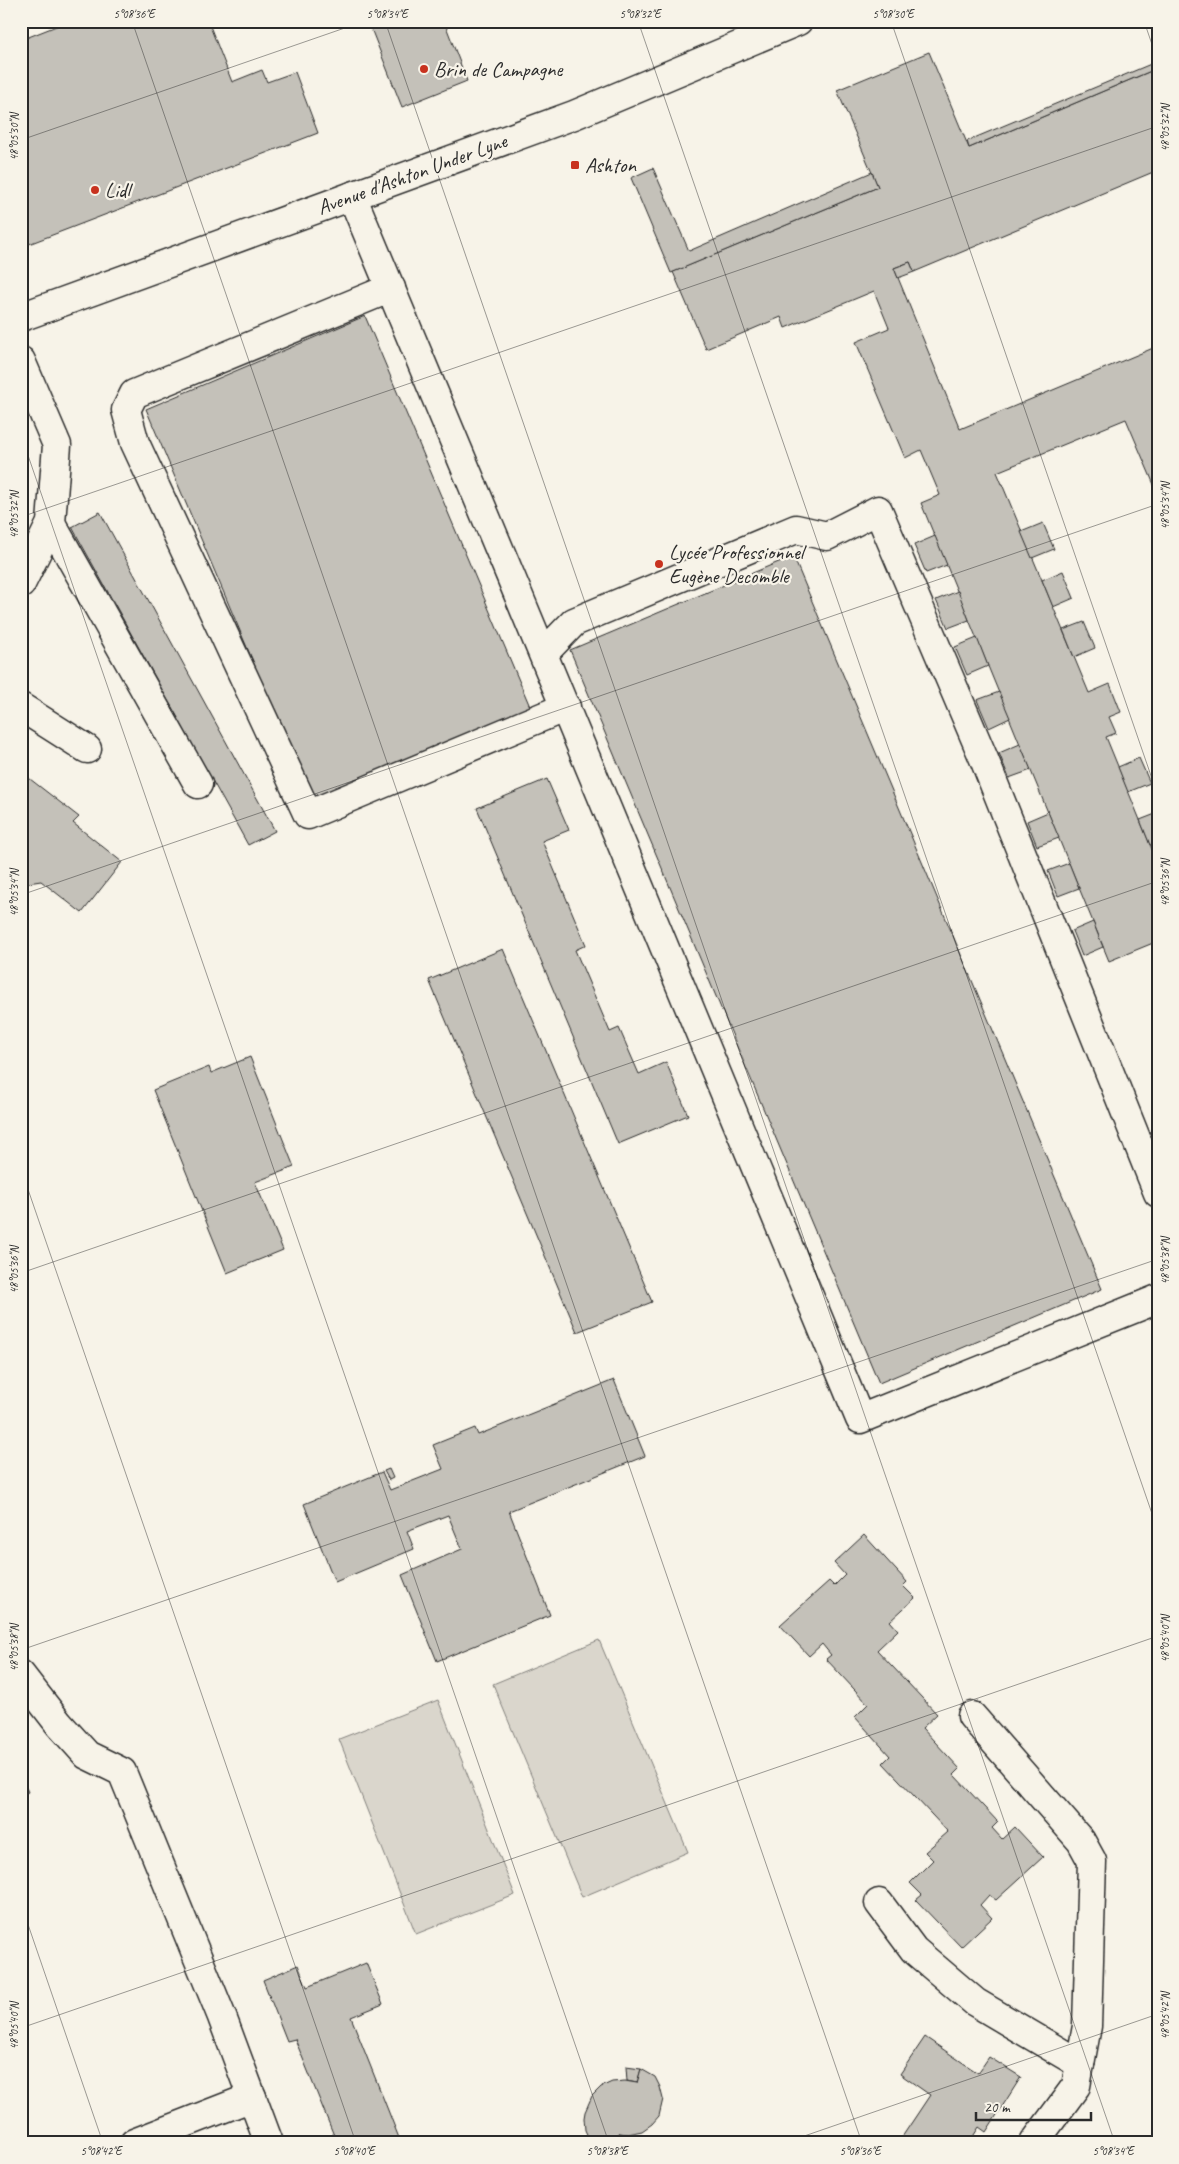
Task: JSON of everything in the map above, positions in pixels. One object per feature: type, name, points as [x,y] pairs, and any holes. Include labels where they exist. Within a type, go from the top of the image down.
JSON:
[{"type":"street","name":"Avenue d'Ashton Under Lyne","points":[[21,317],[574,114],[798,21]]},
{"type":"street","points":[[352,196],[544,652],[860,1419],[1158,1299]]},
{"type":"street","points":[[390,288],[134,394],[126,410],[135,443],[308,815],[566,707]]},
{"type":"street","points":[[21,361],[57,445],[51,522],[21,584]]},
{"type":"street","points":[[544,652],[574,622],[796,529],[828,536],[878,510],[1150,1152],[1158,1193]]},
{"type":"street","points":[[51,522],[198,784]]},
{"type":"street","points":[[21,706],[87,749]]},
{"type":"street","points":[[21,1675],[87,1755],[122,1772],[222,2017],[269,2143]]},
{"type":"street","points":[[972,1716],[1081,1841],[1092,1860],[1087,2026],[1076,2086],[1034,2143]]},
{"type":"street","points":[[879,1903],[914,1950],[975,2002],[1080,2064]]},
{"type":"street","points":[[134,2143],[252,2097]]},
{"type":"shaded area","points":[[599,1640],[688,1852],[582,1897],[493,1684]]},
{"type":"shaded area","points":[[438,1700],[515,1895],[416,1934],[339,1739]]},
{"type":"building","name":"Lidl","points":[[69,21],[208,21],[232,82],[262,70],[267,82],[295,72],[318,133],[21,247],[21,40]]},
{"type":"building","points":[[368,21],[444,21],[467,81],[402,107]]},
{"type":"building","points":[[568,21],[592,21],[571,29]]},
{"type":"building","points":[[929,52],[969,148],[1158,68],[1158,170],[914,272],[910,262],[894,268],[960,429],[1158,346],[1158,494],[1126,419],[997,472],[1089,693],[1110,684],[1121,712],[1109,717],[1116,733],[1106,737],[1158,864],[1158,941],[1109,961],[921,503],[940,495],[921,450],[905,458],[856,342],[889,328],[874,291],[785,328],[781,317],[706,349],[673,272],[878,187],[837,90]]},
{"type":"building","points":[[1158,61],[1158,68],[969,148],[967,141]]},
{"type":"building","points":[[653,168],[689,251],[872,172],[878,187],[671,273],[631,178]]},
{"type":"building","points":[[910,262],[914,272],[898,278],[894,268]]},
{"type":"building","points":[[365,316],[531,709],[312,801],[146,409]]},
{"type":"building","points":[[100,512],[275,831],[248,845],[72,527]]},
{"type":"building","points":[[1043,523],[1054,549],[1032,558],[1021,532]]},
{"type":"building","points":[[935,536],[947,565],[926,573],[914,545]]},
{"type":"building","points":[[793,556],[1102,1289],[879,1383],[570,650]]},
{"type":"building","points":[[1063,571],[1074,598],[1053,607],[1042,580]]},
{"type":"building","points":[[958,591],[969,620],[948,628],[936,600]]},
{"type":"building","points":[[1084,622],[1095,648],[1074,657],[1063,630]]},
{"type":"building","points":[[977,638],[988,666],[967,675],[955,647]]},
{"type":"building","points":[[999,692],[1010,718],[989,728],[977,700]]},
{"type":"building","points":[[1020,744],[1031,770],[1009,778],[999,753]]},
{"type":"building","points":[[1139,758],[1150,783],[1128,792],[1118,767]]},
{"type":"building","points":[[21,772],[79,817],[73,823],[122,862],[82,913],[41,881],[28,883],[21,890]]},
{"type":"building","points":[[547,779],[569,830],[542,841],[586,945],[575,950],[610,1032],[619,1028],[639,1074],[666,1062],[688,1115],[618,1144],[477,808]]},
{"type":"building","points":[[1048,812],[1059,838],[1037,846],[1027,821]]},
{"type":"building","points":[[1158,813],[1158,842],[1150,845],[1140,820]]},
{"type":"building","points":[[1069,863],[1079,888],[1058,896],[1048,871]]},
{"type":"building","points":[[1093,922],[1103,947],[1082,956],[1072,931]]},
{"type":"building","points":[[503,949],[652,1302],[577,1332],[429,980]]},
{"type":"building","points":[[250,1057],[294,1167],[255,1182],[283,1250],[227,1273],[153,1090],[209,1067],[211,1073]]},
{"type":"building","points":[[614,1380],[645,1456],[509,1511],[550,1615],[437,1661],[402,1575],[462,1549],[448,1515],[407,1531],[414,1549],[335,1582],[304,1504],[382,1472],[390,1490],[443,1469],[433,1445],[475,1428],[478,1435]]},
{"type":"building","points":[[389,1469],[393,1478],[389,1480],[384,1471]]},
{"type":"building","points":[[864,1535],[907,1582],[903,1586],[915,1598],[890,1621],[898,1630],[877,1650],[937,1714],[922,1728],[960,1769],[954,1775],[998,1822],[992,1828],[1002,1839],[1015,1827],[1043,1857],[996,1900],[989,1895],[980,1905],[992,1918],[961,1947],[916,1900],[922,1895],[910,1883],[933,1860],[925,1852],[948,1832],[883,1763],[890,1756],[855,1717],[868,1704],[826,1659],[831,1655],[822,1644],[809,1656],[780,1625],[829,1581],[834,1586],[845,1575],[834,1563]]},
{"type":"building","points":[[21,1776],[28,1792],[21,1795]]},
{"type":"building","points":[[366,1963],[383,2004],[351,2017],[401,2143],[337,2143],[295,2039],[287,2041],[263,1980],[298,1965],[307,1987]]},
{"type":"building","points":[[925,2037],[978,2073],[989,2057],[1021,2077],[986,2132],[979,2127],[969,2143],[898,2143],[930,2095],[900,2074]]},
{"type":"building","points":[[626,2067],[641,2069],[637,2083],[627,2081]]},
{"type":"building","points":[[641,2069],[655,2077],[660,2087],[663,2099],[659,2116],[642,2131],[628,2134],[618,2133],[614,2143],[591,2143],[585,2130],[584,2118],[592,2096],[601,2087],[612,2082],[625,2081],[637,2083]]},
{"type":"building","points":[[618,2133],[628,2134],[631,2143],[614,2143]]},
{"type":"place","name":"Brin de Campagne","points":[[424,69]]},
{"type":"place","name":"Ashton","points":[[575,165]]},
{"type":"place","name":"Lidl","points":[[95,190]]},
{"type":"place","name":"Lycée Professionnel Eugène Decomble","points":[[659,564]]}]
